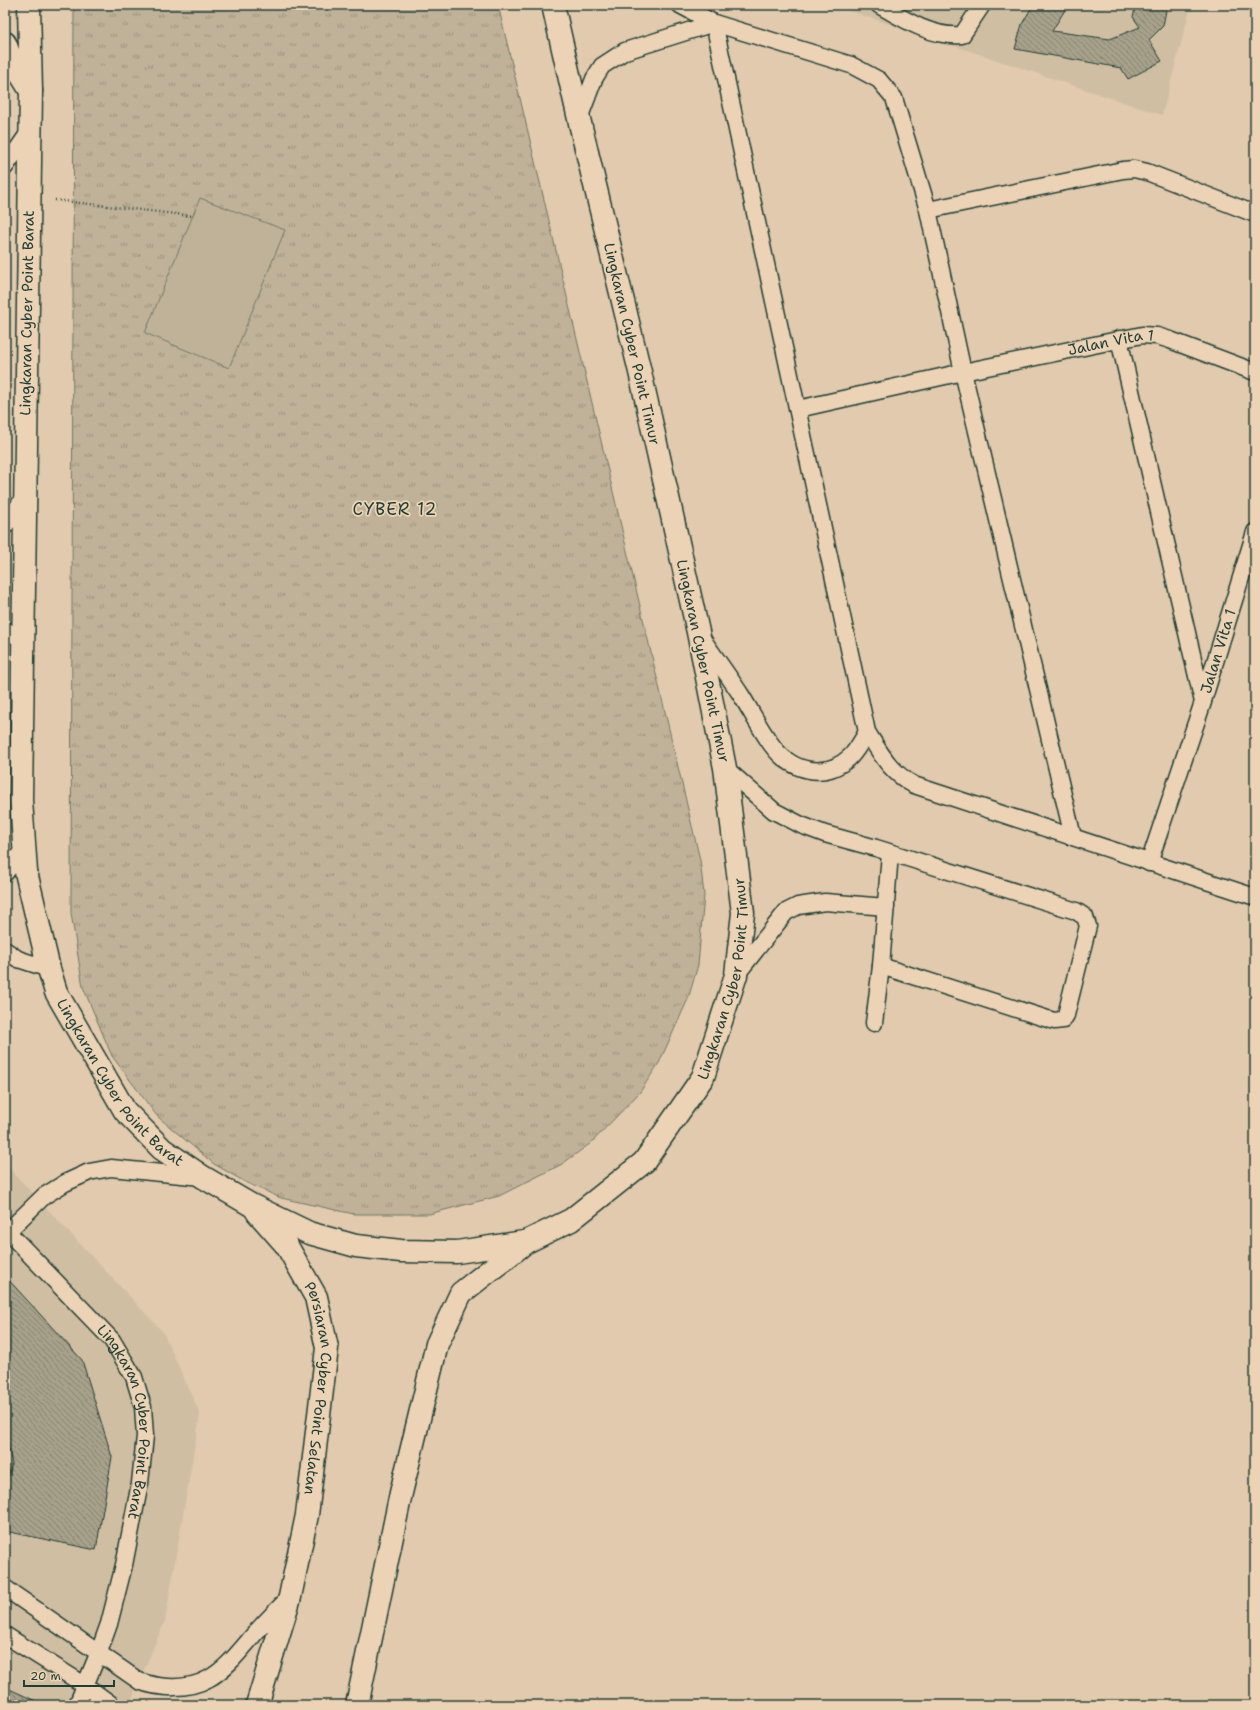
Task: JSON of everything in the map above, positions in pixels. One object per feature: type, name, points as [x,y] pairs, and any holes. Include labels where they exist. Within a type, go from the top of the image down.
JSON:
[{"type":"main road","name":"Lingkaran Cyber Point Barat","points":[[29,5],[30,131],[25,496],[14,635],[21,800],[26,872],[49,969],[56,992],[125,1111],[162,1149],[203,1177],[251,1205]]},
{"type":"main road","name":"Lingkaran Cyber Point Timur","points":[[526,1242],[571,1220],[644,1162],[703,1078],[736,976],[743,913],[725,768],[698,632],[640,372],[578,119],[553,5]]},
{"type":"main road","points":[[5,43],[11,60],[30,91]]},
{"type":"main road","points":[[251,1205],[309,1233],[356,1246],[401,1251],[457,1252],[526,1242]]},
{"type":"main road","name":"Persiaran Cyber Point Selatan","points":[[251,1205],[287,1246],[316,1297],[328,1348],[306,1515],[290,1597],[257,1705]]},
{"type":"main road","points":[[357,1705],[401,1494],[437,1344],[461,1293],[526,1242]]},
{"type":"lane","points":[[680,5],[714,23],[851,65],[879,80],[894,98],[928,210],[963,372],[1073,837]]},
{"type":"lane","points":[[879,5],[898,16],[934,32],[950,36],[962,35],[982,5]]},
{"type":"lane","points":[[578,119],[594,79],[602,66],[625,51],[714,23]]},
{"type":"lane","points":[[714,23],[867,732],[892,770],[902,778],[914,784],[1255,897]]},
{"type":"lane","points":[[5,167],[30,131]]},
{"type":"lane","points":[[928,210],[1134,169],[1147,172],[1255,214]]},
{"type":"lane","name":"Jalan Vita 1","points":[[798,409],[1119,338],[1142,335],[1157,336],[1255,372]]},
{"type":"lane","points":[[1119,338],[1203,702]]},
{"type":"lane","points":[[5,526],[25,496]]},
{"type":"lane","name":"Jalan Vita 1","points":[[1149,863],[1203,702],[1255,532]]},
{"type":"lane","points":[[698,632],[741,695],[771,745],[784,758],[796,766],[810,771],[826,770],[838,765],[850,756],[867,732]]},
{"type":"lane","points":[[725,768],[774,812],[801,825],[825,834],[1076,911],[1085,917],[1088,926],[1066,1015],[1063,1020],[1054,1021],[881,966]]},
{"type":"lane","points":[[5,873],[24,849]]},
{"type":"lane","points":[[874,1024],[881,966],[890,853]]},
{"type":"lane","points":[[736,976],[786,912],[798,906],[825,902],[886,906]]},
{"type":"lane","points":[[5,950],[18,959],[49,969]]},
{"type":"lane","points":[[6,1231],[44,1196],[65,1183],[89,1172],[111,1168],[203,1177]]},
{"type":"lane","name":"Lingkaran Cyber Point Barat","points":[[6,1231],[112,1340],[134,1377],[143,1406],[145,1436],[140,1483],[124,1565],[109,1624],[86,1686],[77,1705]]},
{"type":"lane","points":[[5,1588],[139,1681],[150,1685],[170,1687],[191,1685],[208,1679],[225,1666],[290,1597]]},
{"type":"lane","points":[[5,1635],[86,1686],[112,1705]]},
{"type":"path","points":[[29,196],[192,216]]},
{"type":"shaded area","points":[[832,5],[1191,5],[1162,115]]},
{"type":"shaded area","points":[[5,1164],[163,1332],[200,1414],[165,1621],[129,1705],[5,1705]]},
{"type":"green space","points":[[74,5],[498,5],[700,860],[704,895],[698,965],[688,999],[659,1063],[640,1092],[591,1143],[562,1164],[499,1196],[429,1214],[354,1214],[281,1198],[247,1183],[214,1164],[157,1116],[112,1056],[83,987],[71,913]]},
{"type":"green space","points":[[200,198],[285,230],[229,368],[145,333]]},
{"type":"building","points":[[1033,5],[1068,5],[1052,31],[1110,39],[1140,27],[1133,17],[1136,5],[1167,5],[1163,26],[1149,40],[1162,61],[1128,79],[1121,68],[1015,49],[1022,24]]},
{"type":"building","points":[[5,1276],[82,1360],[112,1457],[96,1550],[5,1531],[5,1487],[12,1464],[5,1429]]},
{"type":"building","points":[[5,1687],[38,1702],[37,1705],[5,1705]]},
{"type":"district","name":"CYBER 12","points":[[395,509]]}]
